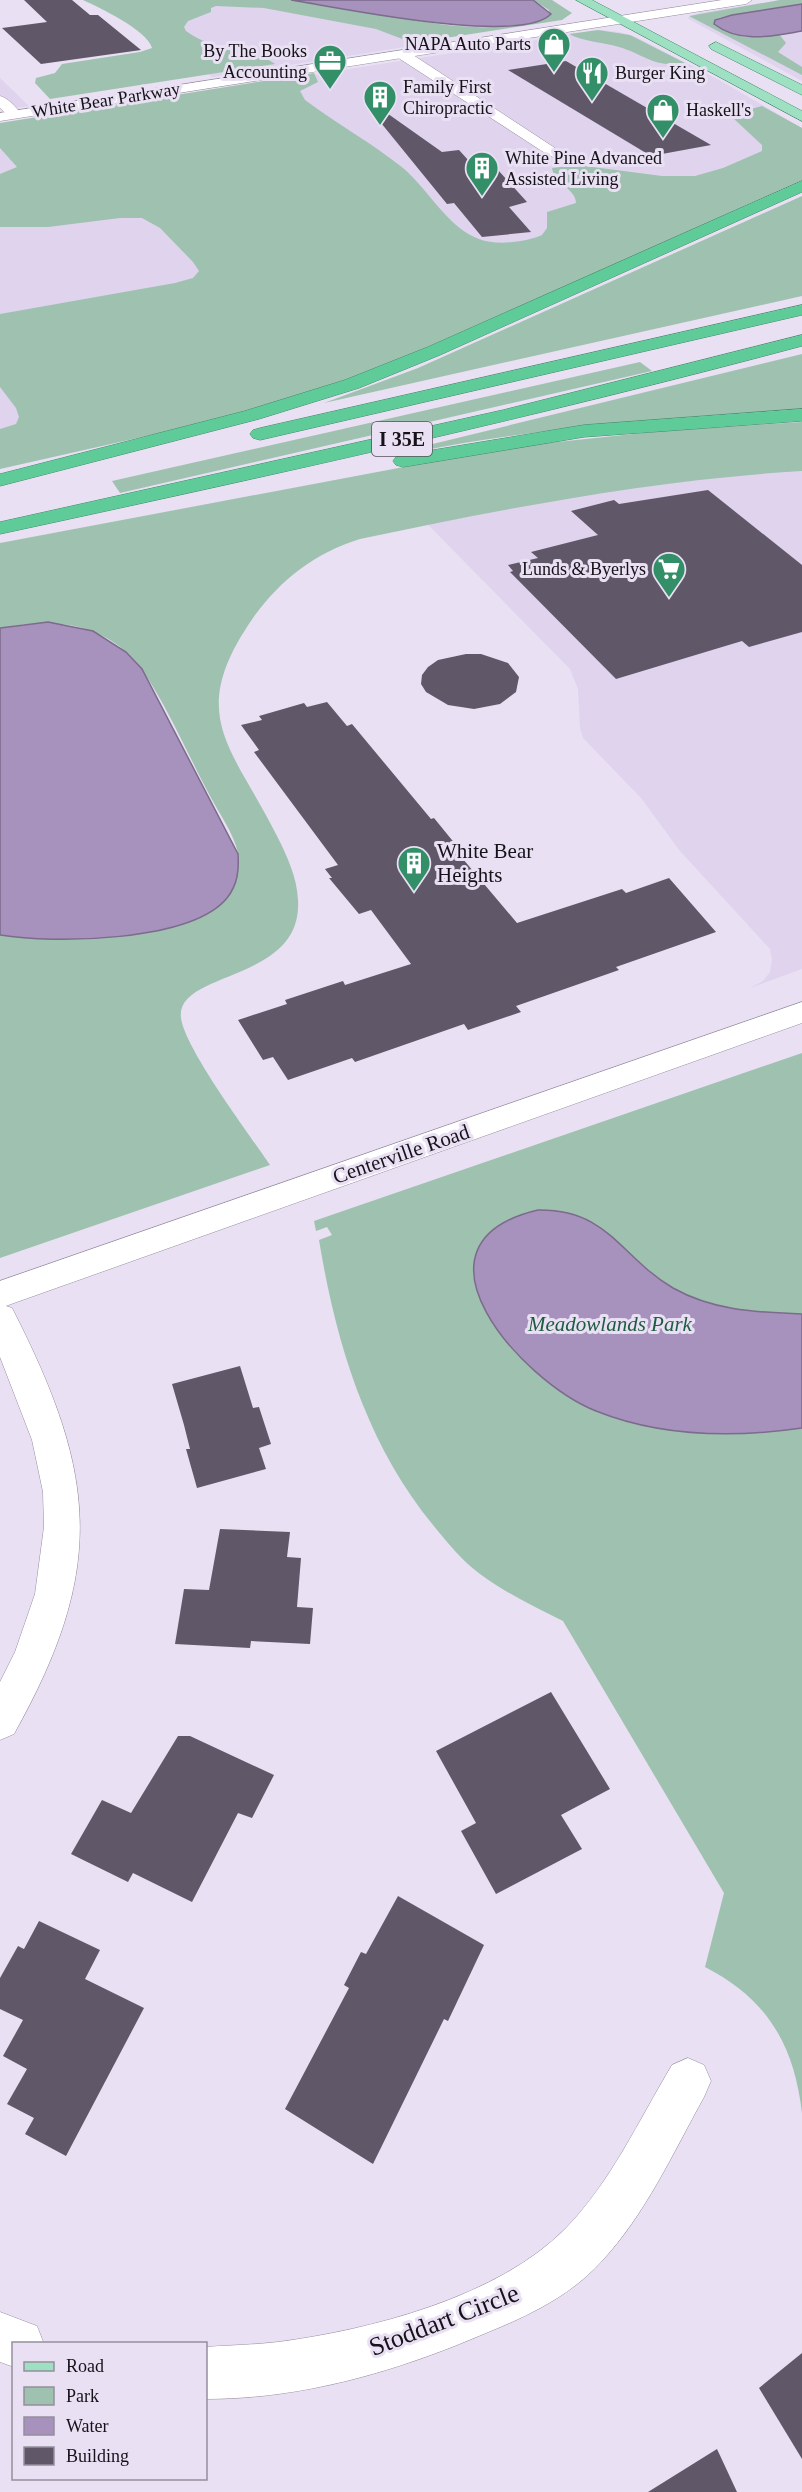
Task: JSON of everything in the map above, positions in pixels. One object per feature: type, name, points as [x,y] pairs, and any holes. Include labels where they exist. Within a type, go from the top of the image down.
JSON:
[{"type":"highway","points":[[0,480],[242,418],[345,386],[425,354],[802,186]]},
{"type":"highway","name":"I 35E","points":[[0,490],[236,439],[802,310]]},
{"type":"highway","name":"I 35E","points":[[0,528],[460,425],[720,363],[802,340]]},
{"type":"highway","points":[[0,535],[522,440],[649,425],[802,415]]},
{"type":"main road","points":[[582,0],[802,117]]},
{"type":"main road","points":[[632,3],[680,27]]},
{"type":"main road","points":[[699,38],[802,90]]},
{"type":"street","name":"White Bear Parkway","points":[[7,115],[746,0]]},
{"type":"street","points":[[402,54],[553,152]]},
{"type":"street","points":[[0,100],[7,115]]},
{"type":"street","name":"Centerville Road","points":[[0,1295],[802,1012]]},
{"type":"street","points":[[0,1318],[52,1446],[58,1471],[62,1509],[58,1578],[46,1624],[32,1661],[0,1720]]},
{"type":"street","name":"Stoddart Circle","points":[[207,2373],[278,2369],[361,2353],[469,2316],[548,2276],[567,2262],[599,2228],[688,2081]]},
{"type":"street","points":[[0,2337],[16,2342]]},
{"type":"shaded area","points":[[113,0],[347,0],[385,4],[444,41],[212,77]]},
{"type":"shaded area","points":[[780,0],[802,0],[802,81],[687,18],[699,13]]},
{"type":"shaded area","points":[[601,30],[636,37],[719,80],[802,128],[802,161],[0,458],[0,123]]},
{"type":"shaded area","points":[[0,78],[29,106],[0,110]]},
{"type":"shaded area","points":[[802,431],[802,969],[750,988],[763,981],[770,972],[772,960],[770,949],[680,851],[641,798],[583,738],[580,728],[578,689],[570,669],[382,478]]},
{"type":"green space","points":[[83,0],[289,0],[354,8],[419,21],[484,27],[516,25],[548,17],[549,10],[533,0],[552,0],[572,13],[562,20],[413,43],[376,29],[264,8],[216,6],[211,8],[211,12],[188,21],[184,27],[186,31],[197,38],[254,54],[275,64],[50,99],[35,83],[36,78],[55,73],[62,64],[140,52],[152,48],[142,34],[132,27]]},
{"type":"green space","points":[[780,0],[802,0],[802,4],[718,18],[717,26],[745,37],[779,34],[786,43],[778,52],[802,67],[802,75],[689,16]]},
{"type":"green space","points":[[598,30],[630,35],[685,63],[657,62],[619,47],[581,39],[569,34]]},
{"type":"green space","points":[[314,73],[318,82],[300,91],[305,100],[403,168],[457,226],[486,241],[511,242],[542,235],[547,228],[547,212],[576,203],[573,194],[557,178],[552,168],[577,165],[662,176],[695,176],[723,168],[762,151],[762,145],[733,118],[740,112],[762,106],[802,128],[802,180],[460,334],[355,377],[267,406],[191,426],[0,469],[0,429],[16,424],[19,417],[16,408],[0,387],[0,314],[175,283],[193,278],[199,271],[160,228],[142,218],[120,218],[48,227],[0,227],[0,174],[17,167],[0,148],[0,123]]},
{"type":"green space","points":[[802,196],[802,296],[324,403],[418,368]]},
{"type":"green space","points":[[802,354],[802,409],[608,424],[511,436],[415,452],[412,449]]},
{"type":"green space","points":[[640,362],[652,371],[120,493],[112,481]]},
{"type":"green space","points":[[802,422],[802,471],[635,488],[360,539],[313,560],[275,592],[253,618],[233,652],[222,681],[219,706],[223,730],[232,753],[277,836],[291,867],[298,900],[294,927],[281,947],[262,961],[197,991],[185,1003],[181,1018],[185,1032],[206,1070],[270,1165],[0,1258],[0,935],[55,939],[128,935],[164,928],[196,918],[220,904],[235,885],[238,853],[230,831],[161,701],[143,671],[128,654],[115,643],[97,633],[70,625],[43,623],[0,628],[0,543],[538,444],[662,431]]},
{"type":"green space","name":"Meadowlands Park","points":[[802,1053],[802,2113],[792,2066],[774,2026],[745,1994],[705,1967],[724,1893],[563,1621],[510,1594],[467,1563],[433,1525],[389,1460],[357,1390],[335,1316],[319,1240],[332,1235],[327,1227],[316,1231],[314,1221]]},
{"type":"water","points":[[291,0],[533,0],[551,14],[533,23],[504,26],[467,25],[427,22]]},
{"type":"water","points":[[802,4],[802,31],[756,37],[734,34],[714,24],[715,20],[732,15]]},
{"type":"water","points":[[48,622],[93,631],[126,652],[142,669],[238,854],[238,871],[234,887],[227,898],[209,913],[184,924],[120,936],[53,939],[0,935],[0,628]]},
{"type":"water","points":[[538,1210],[582,1217],[598,1226],[655,1276],[688,1296],[736,1309],[802,1314],[802,1428],[724,1434],[646,1426],[596,1411],[566,1395],[535,1372],[508,1343],[486,1312],[475,1280],[477,1251],[497,1227]]},
{"type":"building","points":[[24,0],[72,0],[90,15],[98,15],[141,50],[41,64],[2,28],[47,22]]},
{"type":"building","points":[[566,61],[711,145],[651,156],[508,70]]},
{"type":"building","name":"White Pine Advanced Assisted Living","points":[[384,111],[442,152],[459,150],[479,172],[498,170],[527,202],[509,207],[531,232],[482,237],[454,203],[447,204],[377,118]]},
{"type":"building","name":"Lunds & Byerlys","points":[[708,490],[802,565],[802,632],[749,647],[742,641],[616,679],[510,572],[513,571],[508,565],[538,558],[531,552],[598,535],[571,511],[614,500],[619,504]]},
{"type":"building","points":[[466,654],[481,654],[508,663],[519,677],[516,692],[500,704],[474,709],[448,705],[426,692],[421,684],[422,675],[428,667],[438,660]]},
{"type":"building","name":"White Bear Heights","points":[[327,702],[347,726],[352,724],[431,819],[434,818],[456,845],[452,846],[517,923],[622,889],[626,893],[669,878],[716,932],[616,967],[619,970],[516,1006],[521,1012],[468,1030],[464,1024],[355,1062],[352,1058],[288,1080],[273,1057],[263,1060],[238,1020],[287,1004],[285,1000],[343,981],[345,985],[411,964],[371,910],[359,914],[329,878],[332,878],[325,869],[338,865],[254,752],[259,750],[241,725],[262,720],[259,716],[304,703],[307,707]]},
{"type":"building","points":[[240,1366],[253,1408],[259,1407],[271,1444],[259,1448],[266,1469],[197,1488],[186,1449],[190,1449],[172,1384]]},
{"type":"building","points":[[220,1529],[290,1532],[287,1557],[301,1558],[297,1607],[313,1608],[310,1644],[251,1641],[250,1648],[175,1644],[184,1589],[209,1590]]},
{"type":"building","points":[[551,1692],[610,1789],[561,1815],[582,1849],[496,1894],[461,1831],[476,1823],[436,1751]]},
{"type":"building","points":[[178,1736],[190,1736],[274,1775],[252,1818],[238,1813],[192,1902],[133,1873],[128,1882],[71,1854],[102,1800],[131,1813]]},
{"type":"building","points":[[398,1896],[484,1945],[448,2021],[444,2019],[373,2164],[285,2109],[349,1988],[344,1985],[361,1952],[366,1954]]},
{"type":"building","points":[[39,1921],[100,1950],[85,1979],[144,2008],[66,2156],[25,2134],[34,2118],[7,2104],[27,2069],[3,2056],[23,2020],[0,2009],[0,1978],[18,1946],[24,1949]]},
{"type":"building","points":[[802,2353],[802,2459],[759,2388]]},
{"type":"building","points":[[717,2449],[737,2492],[648,2492]]},
{"type":"place","name":"NAPA Auto Parts","points":[[554,73]]},
{"type":"place","name":"By The Books Accounting","points":[[330,90]]},
{"type":"place","name":"Burger King","points":[[592,102]]},
{"type":"place","name":"Family First Chiropractic","points":[[380,126]]},
{"type":"place","name":"Haskell's","points":[[663,139]]},
{"type":"place","name":"White Pine Advanced Assisted Living","points":[[482,197]]},
{"type":"place","name":"Lunds & Byerlys","points":[[669,598]]},
{"type":"place","name":"White Bear Heights","points":[[414,892]]}]
